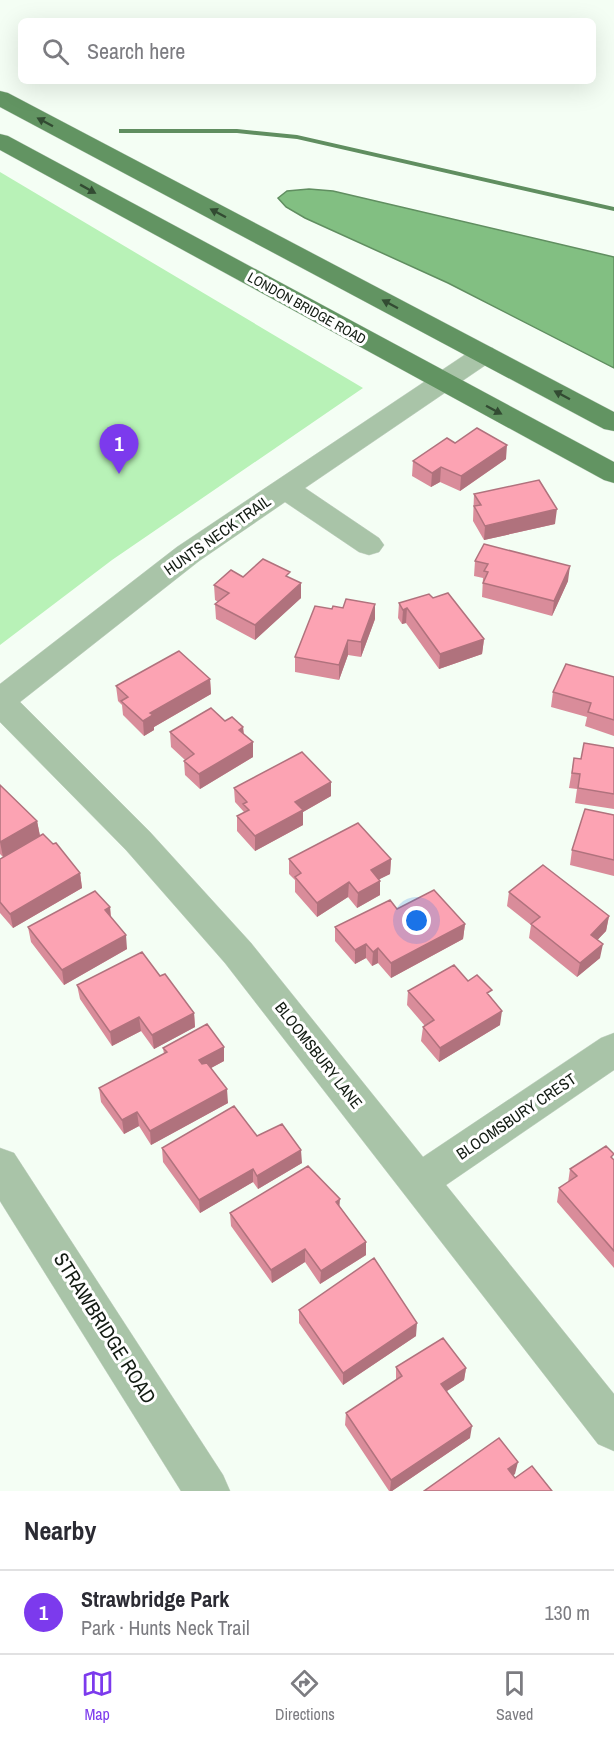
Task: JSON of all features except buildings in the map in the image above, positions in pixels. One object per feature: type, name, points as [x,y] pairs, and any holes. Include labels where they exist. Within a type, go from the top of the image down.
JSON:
[{"type":"main road","points":[[0,98],[614,423]]},
{"type":"main road","name":"LONDON BRIDGE ROAD","points":[[0,141],[614,474]]},
{"type":"street","name":"HUNTS NECK TRAIL","points":[[0,702],[188,554],[484,354]]},
{"type":"street","points":[[284,488],[369,545]]},
{"type":"street","name":"BLOOMSBURY LANE","points":[[0,702],[138,841],[238,953],[614,1429]]},
{"type":"street","name":"BLOOMSBURY CREST","points":[[418,1182],[614,1049]]},
{"type":"street","name":"STRAWBRIDGE ROAD","points":[[0,1166],[207,1491]]},
{"type":"shaded area","points":[[0,172],[363,388],[112,560],[0,645]]},
{"type":"shaded area","points":[[309,189],[333,191],[614,257],[614,368],[448,283],[305,218],[286,207],[278,198],[287,191]]},
{"type":"waterway","points":[[122,131],[237,131],[297,137],[614,209]]},
{"type":"place","name":"Strawbridge Park","points":[[119,474]]}]
